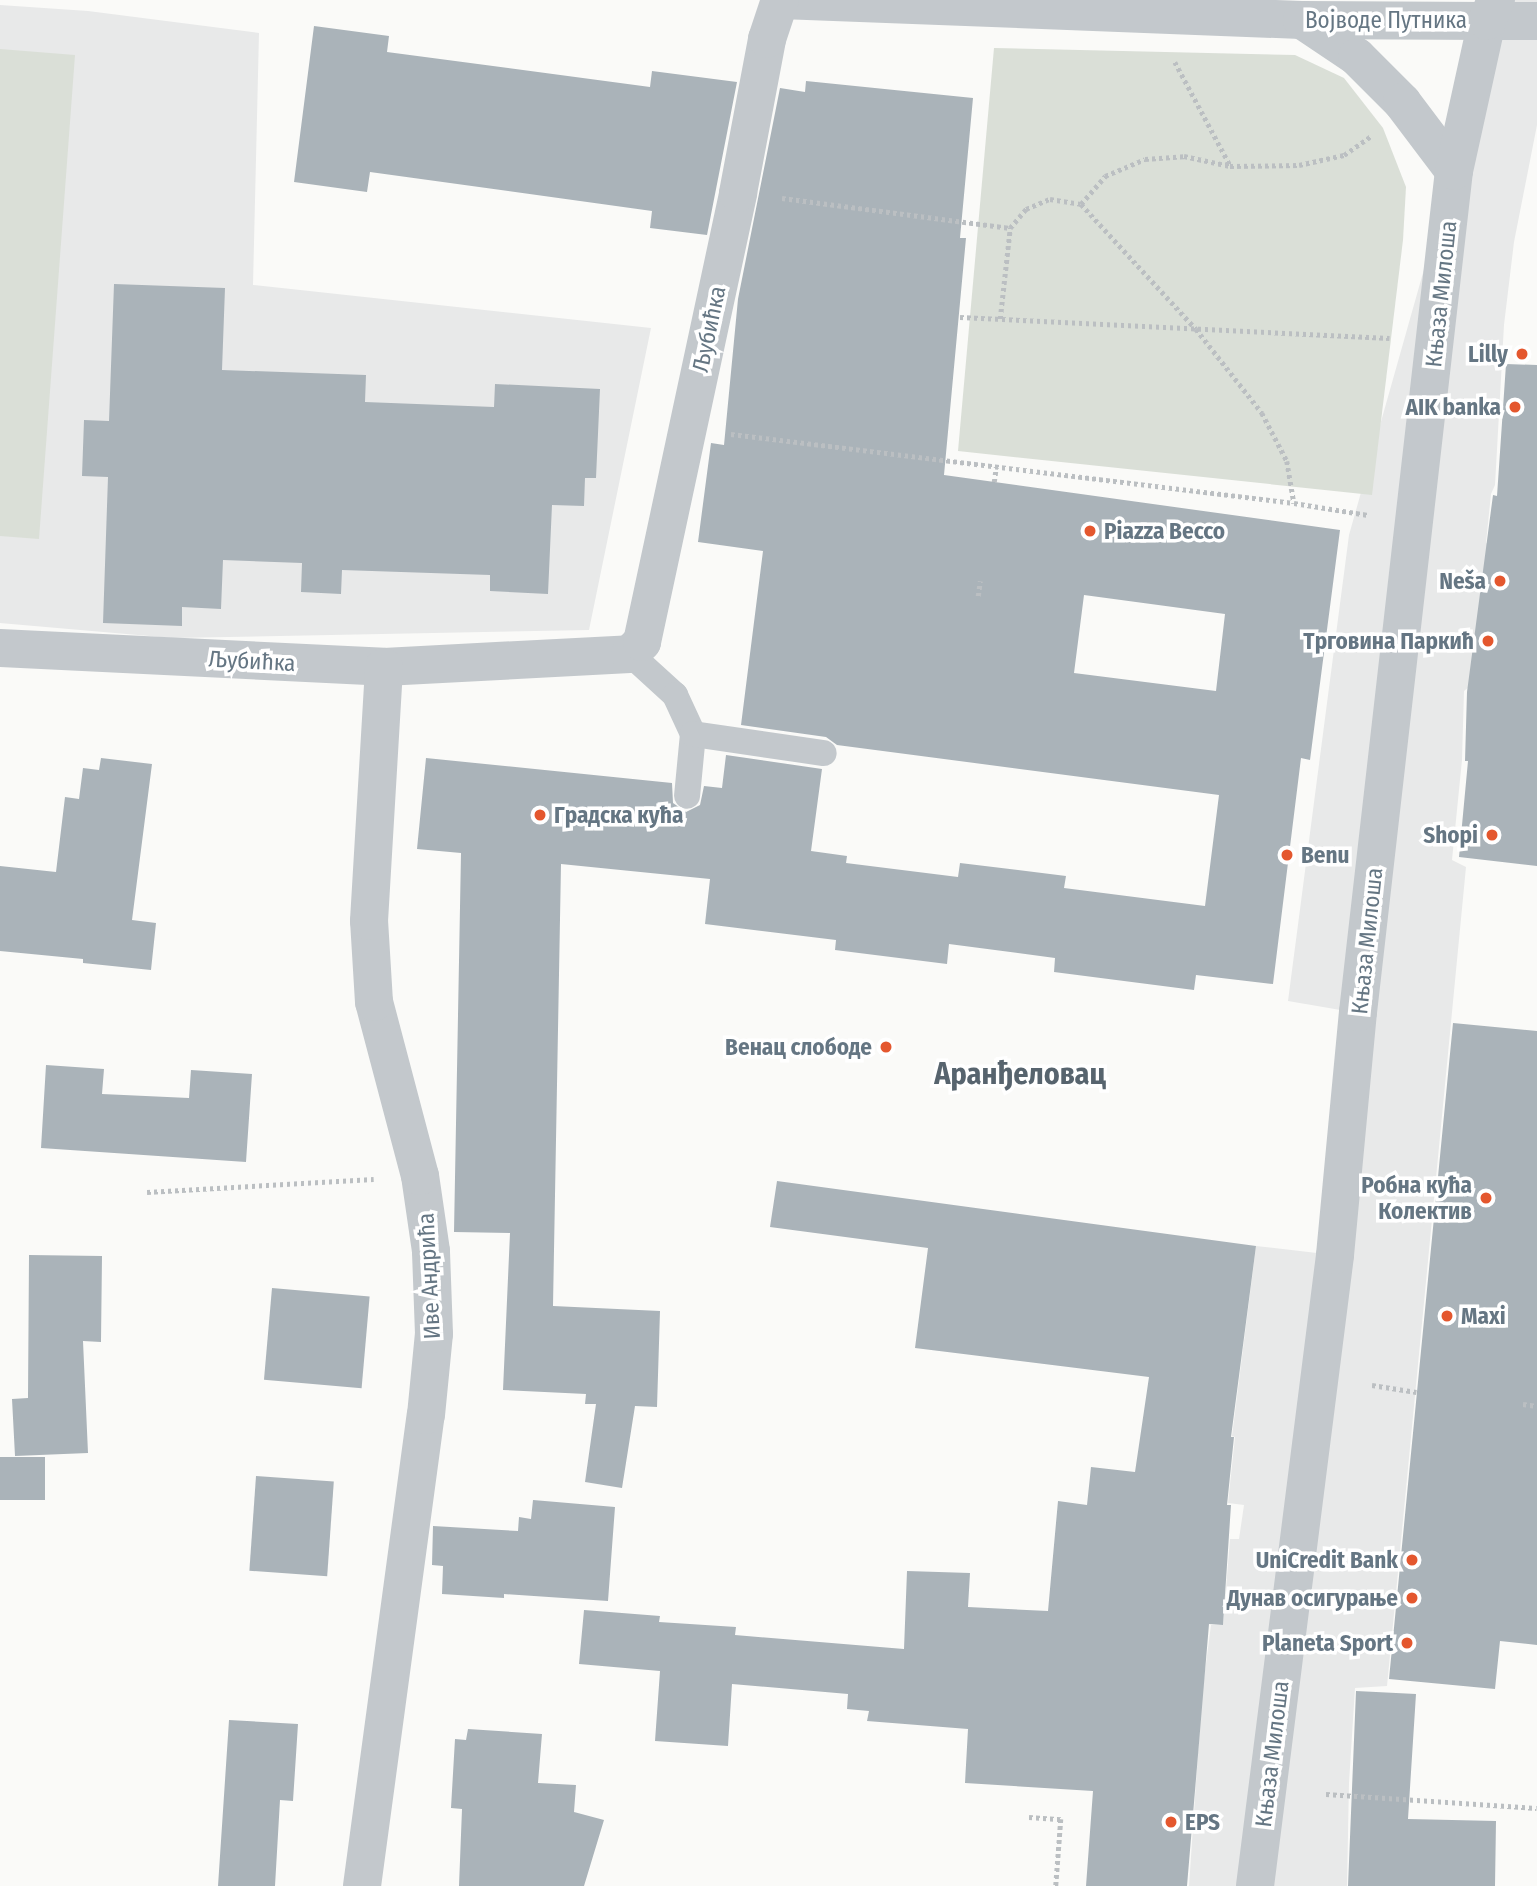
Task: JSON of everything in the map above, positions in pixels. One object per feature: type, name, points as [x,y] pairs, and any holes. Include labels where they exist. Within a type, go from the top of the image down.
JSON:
[{"type":"street","name":"Војводе Путника","points":[[781,0],[1302,20],[1492,10],[1537,21]]},
{"type":"street","name":"Љубићка","points":[[0,648],[384,667],[630,654],[642,642],[738,192],[767,39],[781,0]]},
{"type":"street","name":"Књаза Милоша","points":[[1255,1886],[1335,1255],[1357,1024],[1454,171],[1492,10]]},
{"type":"street","points":[[1302,20],[1357,57],[1402,102],[1454,171]]},
{"type":"street","name":"Иве Андрића","points":[[362,1886],[425,1429],[434,1334],[431,1251],[420,1176],[374,1002],[369,921],[384,667]]},
{"type":"lane","points":[[630,654],[675,695],[693,734],[687,796]]},
{"type":"lane","points":[[693,734],[824,753]]},
{"type":"path","points":[[1172,52],[1180,74],[1230,166]]},
{"type":"path","points":[[1081,204],[1105,176],[1145,159],[1184,156],[1230,166],[1298,165],[1344,155],[1373,135]]},
{"type":"path","points":[[738,192],[1010,228]]},
{"type":"path","points":[[1000,319],[1010,228],[1026,209],[1050,199],[1081,204],[1196,329],[1262,413],[1287,461],[1294,503]]},
{"type":"path","points":[[960,317],[1435,343]]},
{"type":"path","points":[[688,429],[1294,503],[1369,515]]},
{"type":"path","points":[[994,482],[996,467]]},
{"type":"path","points":[[978,596],[980,581]]},
{"type":"path","points":[[147,1192],[420,1176]]},
{"type":"path","points":[[1372,1385],[1416,1392]]},
{"type":"path","points":[[1523,1404],[1537,1406]]},
{"type":"path","points":[[1325,1794],[1537,1808]]},
{"type":"path","points":[[1030,1816],[1060,1819],[1056,1886]]},
{"type":"shaded area","points":[[1500,0],[1537,0],[1537,125],[1514,242],[1504,325],[1495,485],[1491,494],[1486,543],[1492,546],[1469,687],[1464,691],[1462,760],[1452,860],[1466,867],[1387,1686],[1355,1688],[1349,1783],[1347,1886],[1189,1886],[1202,1694],[1211,1625],[1223,1625],[1230,1539],[1239,1539],[1244,1505],[1228,1503],[1235,1437],[1232,1436],[1256,1246],[1334,1255],[1358,1013],[1288,1001],[1349,535]]},
{"type":"shaded area","points":[[0,5],[88,11],[259,33],[253,285],[651,328],[589,630],[172,638],[0,623]]},
{"type":"shaded area","points":[[994,48],[1295,55],[1344,78],[1383,128],[1406,187],[1403,240],[1372,495],[958,451]]},
{"type":"shaded area","points":[[0,49],[75,55],[39,539],[0,536]]},
{"type":"building","points":[[314,26],[389,36],[387,52],[650,87],[652,71],[737,82],[707,235],[650,228],[652,211],[370,172],[367,192],[294,182]]},
{"type":"building","points":[[806,81],[973,98],[960,238],[966,238],[944,475],[1340,530],[1310,760],[1301,758],[1273,984],[1196,975],[1194,990],[1054,972],[1055,958],[949,944],[947,964],[835,950],[836,940],[705,924],[710,879],[561,864],[553,1306],[660,1311],[657,1407],[635,1406],[622,1488],[585,1482],[596,1404],[585,1404],[586,1394],[503,1390],[510,1233],[454,1232],[461,853],[417,849],[426,758],[672,783],[673,803],[686,812],[700,805],[704,786],[722,788],[726,755],[822,769],[811,851],[847,856],[846,863],[958,877],[960,863],[1066,876],[1064,888],[1205,906],[1219,795],[837,745],[826,737],[741,725],[763,551],[698,542],[711,443],[724,445],[738,299],[780,88],[805,92]],"holes":[[[1084,595],[1225,614],[1216,691],[1074,673]]]},
{"type":"building","points":[[114,284],[225,288],[222,370],[366,375],[365,402],[494,407],[495,384],[600,389],[596,478],[585,478],[584,506],[552,505],[548,594],[490,591],[490,575],[342,570],[341,594],[301,592],[302,563],[223,560],[221,609],[182,607],[182,626],[103,623],[108,477],[82,476],[84,420],[109,421]]},
{"type":"building","points":[[1506,364],[1537,365],[1537,866],[1459,857],[1468,761],[1465,761],[1467,692],[1493,495],[1497,496]]},
{"type":"building","points":[[101,758],[152,764],[132,920],[156,923],[151,970],[83,963],[83,959],[0,951],[0,866],[56,872],[65,797],[79,799],[83,768],[99,770]]},
{"type":"building","points":[[1453,1023],[1537,1031],[1537,1645],[1500,1641],[1495,1689],[1389,1679]]},
{"type":"building","points":[[46,1065],[104,1069],[102,1094],[189,1098],[191,1070],[252,1074],[246,1162],[41,1148]]},
{"type":"building","points":[[777,1181],[1256,1246],[1231,1437],[1234,1437],[1227,1505],[1231,1505],[1223,1625],[1209,1624],[1187,1886],[1086,1886],[1093,1791],[965,1783],[968,1729],[867,1721],[869,1711],[847,1709],[848,1694],[732,1684],[728,1746],[655,1741],[660,1671],[579,1664],[584,1610],[660,1616],[659,1622],[736,1627],[735,1635],[904,1649],[907,1571],[970,1573],[968,1607],[1048,1611],[1058,1501],[1087,1505],[1091,1467],[1135,1472],[1149,1377],[915,1348],[928,1248],[770,1227]]},
{"type":"building","points":[[29,1255],[102,1256],[101,1342],[83,1341],[88,1453],[15,1456],[12,1399],[28,1398]]},
{"type":"building","points":[[272,1288],[370,1297],[362,1388],[264,1380]]},
{"type":"building","points":[[0,1457],[45,1457],[45,1500],[0,1500]]},
{"type":"building","points":[[256,1476],[334,1481],[327,1576],[249,1571]]},
{"type":"building","points":[[533,1500],[615,1507],[608,1601],[504,1594],[504,1598],[442,1594],[443,1566],[432,1565],[433,1526],[518,1531],[519,1517],[531,1519]]},
{"type":"building","points":[[1356,1691],[1416,1694],[1408,1819],[1496,1821],[1495,1886],[1348,1886]]},
{"type":"building","points":[[229,1720],[298,1724],[293,1801],[280,1800],[275,1886],[218,1886]]},
{"type":"building","points":[[468,1729],[542,1734],[538,1783],[576,1785],[574,1812],[604,1820],[584,1886],[459,1886],[462,1809],[451,1808],[455,1739],[466,1740]]},
{"type":"place","name":"Lilly","points":[[1522,354]]},
{"type":"place","name":"AIK banka","points":[[1515,407]]},
{"type":"place","name":"Piazza Becco","points":[[1090,531]]},
{"type":"place","name":"Neša","points":[[1500,581]]},
{"type":"place","name":"Трговина Паркић","points":[[1488,641]]},
{"type":"place","name":"Градска кућа","points":[[540,815]]},
{"type":"place","name":"Shopi","points":[[1492,835]]},
{"type":"place","name":"Benu","points":[[1287,855]]},
{"type":"place","name":"Венац слободе","points":[[886,1047]]},
{"type":"place","name":"Робна кућа Колектив","points":[[1486,1198]]},
{"type":"place","name":"Maxi","points":[[1447,1316]]},
{"type":"place","name":"UniCredit Bank","points":[[1412,1560]]},
{"type":"place","name":"Дунав осигурање","points":[[1412,1598]]},
{"type":"place","name":"Planeta Sport","points":[[1407,1643]]},
{"type":"place","name":"EPS","points":[[1171,1822]]},
{"type":"district","name":"Аранђеловац","points":[[1020,1074]]}]
